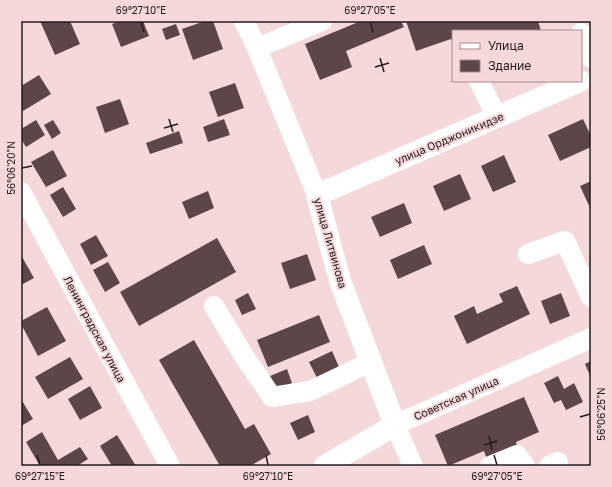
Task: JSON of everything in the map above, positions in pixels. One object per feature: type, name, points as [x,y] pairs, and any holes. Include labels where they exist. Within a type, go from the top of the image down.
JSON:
[{"type":"main road","name":"улица Орджоникидзе","points":[[582,80],[591,76]]},
{"type":"main road","name":"улица Орджоникидзе","points":[[317,195],[579,82]]},
{"type":"main road","name":"улица Литвинова","points":[[317,195],[340,281],[395,425]]},
{"type":"main road","name":"Советская улица","points":[[326,466],[395,425]]},
{"type":"street","name":"улица Литвинова","points":[[244,21],[257,48],[317,195]]},
{"type":"street","points":[[257,48],[322,21]]},
{"type":"street","points":[[582,35],[591,58]]},
{"type":"street","points":[[480,82],[497,117]]},
{"type":"street","name":"Ленинградская улица","points":[[21,192],[170,466]]},
{"type":"street","points":[[528,254],[564,241],[591,297]]},
{"type":"street","points":[[214,306],[244,356],[272,397],[310,390],[371,362]]},
{"type":"street","name":"Советская улица","points":[[395,425],[591,338]]},
{"type":"street","name":"улица Литвинова","points":[[395,425],[413,466]]},
{"type":"street","points":[[490,466],[518,455],[525,466]]},
{"type":"building","points":[[40,21],[70,21],[80,44],[55,55]]},
{"type":"building","points":[[120,21],[143,21],[149,36],[121,47],[112,24]]},
{"type":"building","points":[[205,21],[213,21],[223,49],[193,60],[182,29]]},
{"type":"building","points":[[361,21],[401,21],[404,27],[346,51],[352,67],[320,80],[305,44]]},
{"type":"building","points":[[406,21],[538,21],[541,30],[452,30],[452,41],[451,39],[416,51]]},
{"type":"building","points":[[176,24],[180,35],[166,40],[162,29]]},
{"type":"building","points":[[39,75],[51,94],[23,111],[21,108],[21,86]]},
{"type":"building","points":[[235,83],[244,108],[218,117],[209,92]]},
{"type":"building","points":[[120,99],[129,124],[105,133],[96,107]]},
{"type":"building","points":[[224,119],[230,135],[208,142],[203,127]]},
{"type":"building","points":[[583,119],[591,136],[591,147],[560,161],[548,135]]},
{"type":"building","points":[[36,120],[45,135],[26,147],[21,139],[21,129]]},
{"type":"building","points":[[53,120],[61,133],[52,139],[44,125]]},
{"type":"building","points":[[179,131],[183,143],[150,154],[146,143]]},
{"type":"building","points":[[53,150],[67,176],[46,187],[31,162]]},
{"type":"building","points":[[504,155],[516,182],[493,192],[481,166]]},
{"type":"building","points":[[460,174],[471,199],[444,211],[433,186]]},
{"type":"building","points":[[591,181],[591,210],[580,186]]},
{"type":"building","points":[[63,187],[76,209],[63,217],[50,195]]},
{"type":"building","points":[[208,191],[214,208],[189,219],[182,202]]},
{"type":"building","points":[[404,203],[412,223],[380,237],[371,217]]},
{"type":"building","points":[[96,235],[108,256],[91,265],[80,244]]},
{"type":"building","points":[[217,238],[236,272],[139,326],[120,292]]},
{"type":"building","points":[[424,245],[432,264],[398,279],[390,260]]},
{"type":"building","points":[[307,254],[316,280],[290,289],[281,263]]},
{"type":"building","points":[[21,255],[34,278],[21,285]]},
{"type":"building","points":[[108,262],[120,283],[105,292],[93,270]]},
{"type":"building","points":[[517,286],[530,314],[467,344],[454,316],[474,306],[477,314],[503,302],[499,294]]},
{"type":"building","points":[[248,293],[256,309],[242,315],[235,300]]},
{"type":"building","points":[[561,293],[570,316],[550,324],[541,301]]},
{"type":"building","points":[[47,307],[66,341],[38,356],[21,324],[21,321]]},
{"type":"building","points":[[319,315],[330,342],[268,367],[257,340]]},
{"type":"building","points":[[194,340],[245,429],[254,424],[271,454],[250,466],[220,466],[159,360]]},
{"type":"building","points":[[332,351],[339,367],[317,378],[309,362]]},
{"type":"building","points":[[70,357],[83,379],[48,399],[35,377]]},
{"type":"building","points":[[591,361],[591,378],[585,364]]},
{"type":"building","points":[[287,369],[292,383],[276,390],[270,376]]},
{"type":"building","points":[[558,376],[564,389],[574,383],[583,402],[566,410],[561,400],[554,403],[544,383]]},
{"type":"building","points":[[90,386],[102,408],[80,420],[68,399]]},
{"type":"building","points":[[524,397],[539,432],[516,442],[517,447],[487,460],[484,451],[448,466],[435,435]]},
{"type":"building","points":[[21,399],[33,419],[21,426]]},
{"type":"building","points":[[308,415],[315,432],[298,440],[290,423]]},
{"type":"building","points":[[42,432],[58,460],[80,447],[88,459],[77,466],[40,466],[26,442]]},
{"type":"building","points":[[117,435],[136,466],[112,466],[100,446]]}]
